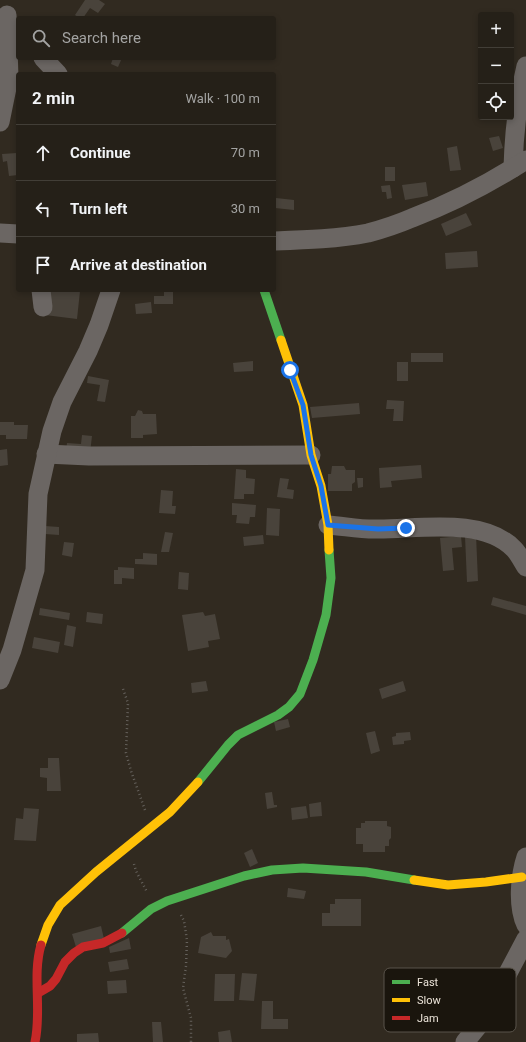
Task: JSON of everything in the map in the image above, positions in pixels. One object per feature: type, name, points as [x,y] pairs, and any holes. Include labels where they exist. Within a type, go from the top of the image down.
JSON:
[{"type":"street","points":[[0,122],[9,78],[8,16]]},
{"type":"street","points":[[45,60],[56,72]]},
{"type":"street","points":[[276,241],[368,233],[387,227],[442,206],[472,192],[519,164],[514,130],[519,93],[526,66]]},
{"type":"street","points":[[0,680],[12,650],[35,570],[38,494],[46,454],[62,402],[88,351],[110,292]]},
{"type":"street","points":[[35,1042],[38,1028],[37,969],[40,947],[48,925],[60,905],[96,872],[170,812],[206,774],[228,745],[238,735],[278,715],[289,707],[300,694],[313,660],[326,615],[331,578],[328,525],[321,486],[311,455],[303,405],[265,292]]},
{"type":"street","points":[[46,454],[89,456],[311,455]]},
{"type":"street","points":[[328,525],[378,529],[441,527],[476,529],[499,538],[509,545],[514,549],[526,567]]},
{"type":"street","points":[[526,857],[520,888],[523,918],[526,925]]},
{"type":"street","points":[[38,993],[50,986],[56,979],[65,962],[83,947],[103,943],[111,939],[150,909],[166,901],[244,876],[272,870],[303,868],[366,872],[448,885],[522,877]]},
{"type":"street","points":[[511,968],[526,939]]},
{"type":"street","points":[[465,1042],[473,1032]]},
{"type":"path","points":[[184,921],[187,940],[183,988],[192,1018],[191,1042]]},
{"type":"building","points":[[85,0],[99,0],[105,4],[98,13],[90,8],[84,16],[75,15]]},
{"type":"building","points":[[112,60],[121,60],[118,67],[111,64]]},
{"type":"building","points":[[499,136],[503,148],[493,151],[489,138]]},
{"type":"building","points":[[457,146],[461,170],[450,171],[447,148]]},
{"type":"building","points":[[16,153],[16,175],[9,176],[7,161],[3,162],[2,154]]},
{"type":"building","points":[[385,167],[395,167],[395,181],[385,181]]},
{"type":"building","points":[[426,182],[428,196],[405,200],[402,185]]},
{"type":"building","points":[[390,185],[392,198],[387,199],[386,192],[382,192],[381,186]]},
{"type":"building","points":[[276,198],[294,200],[294,210],[276,208]]},
{"type":"building","points":[[466,213],[472,225],[446,236],[441,224]]},
{"type":"building","points":[[477,251],[478,267],[446,269],[445,253]]},
{"type":"building","points":[[48,292],[80,292],[77,319],[45,315]]},
{"type":"building","points":[[164,292],[173,292],[173,304],[154,304],[154,296],[164,296]]},
{"type":"building","points":[[151,302],[152,313],[136,314],[135,304]]},
{"type":"building","points":[[411,353],[443,353],[443,362],[411,362]]},
{"type":"building","points":[[253,361],[253,371],[234,372],[233,363]]},
{"type":"building","points":[[397,362],[408,362],[408,381],[397,381]]},
{"type":"building","points":[[88,376],[109,380],[105,402],[97,401],[100,385],[87,383]]},
{"type":"building","points":[[387,400],[404,401],[403,421],[393,421],[394,409],[386,409]]},
{"type":"building","points":[[359,403],[360,414],[312,418],[310,407]]},
{"type":"building","points":[[138,410],[142,411],[143,414],[156,414],[157,434],[143,435],[143,438],[131,438],[131,416],[135,416]]},
{"type":"building","points":[[0,422],[14,422],[14,425],[28,425],[27,439],[6,439],[6,435],[0,435]]},
{"type":"building","points":[[82,435],[92,436],[90,453],[66,451],[67,443],[81,444]]},
{"type":"building","points":[[7,449],[8,465],[0,466],[0,450]]},
{"type":"building","points":[[421,465],[422,478],[391,481],[392,487],[380,488],[379,468]]},
{"type":"building","points":[[332,466],[344,466],[346,470],[355,470],[355,482],[352,484],[352,491],[328,491],[328,474],[331,474]]},
{"type":"building","points":[[236,469],[246,470],[246,478],[255,479],[254,494],[244,494],[244,499],[234,499]]},
{"type":"building","points":[[280,478],[289,479],[287,489],[294,490],[293,499],[277,497]]},
{"type":"building","points":[[357,478],[363,478],[363,487],[358,488]]},
{"type":"building","points":[[161,490],[173,491],[172,506],[176,506],[175,514],[159,513]]},
{"type":"building","points":[[232,503],[256,505],[255,517],[250,517],[249,524],[236,523],[237,515],[232,515]]},
{"type":"building","points":[[267,508],[280,509],[279,536],[266,535]]},
{"type":"building","points":[[45,526],[59,527],[59,535],[45,534]]},
{"type":"building","points":[[165,532],[173,533],[169,552],[161,552]]},
{"type":"building","points":[[263,535],[264,544],[244,546],[243,537]]},
{"type":"building","points":[[476,535],[478,581],[467,582],[465,536]]},
{"type":"building","points":[[461,536],[462,547],[452,548],[454,570],[443,571],[440,538]]},
{"type":"building","points":[[64,542],[74,543],[72,557],[62,555]]},
{"type":"building","points":[[143,553],[157,554],[157,565],[135,564],[135,559],[143,559]]},
{"type":"building","points":[[118,567],[134,568],[134,579],[122,578],[122,584],[114,584],[114,570],[118,570]]},
{"type":"building","points":[[179,572],[189,573],[188,590],[178,589]]},
{"type":"building","points":[[493,597],[526,606],[526,615],[491,605]]},
{"type":"building","points":[[40,608],[70,613],[69,620],[39,615]]},
{"type":"building","points":[[87,612],[103,614],[102,624],[86,622]]},
{"type":"building","points":[[203,612],[205,616],[215,614],[220,639],[208,641],[209,647],[188,651],[182,615]]},
{"type":"building","points":[[67,625],[76,627],[73,647],[64,645]]},
{"type":"building","points":[[34,637],[60,642],[58,653],[32,648]]},
{"type":"building","points":[[206,681],[208,691],[192,693],[191,683]]},
{"type":"building","points":[[403,681],[406,691],[382,699],[379,689]]},
{"type":"building","points":[[288,719],[290,727],[276,731],[274,722]]},
{"type":"building","points":[[375,731],[380,751],[371,754],[366,733]]},
{"type":"building","points":[[410,732],[411,740],[404,741],[404,744],[393,745],[392,737],[396,736],[396,733]]},
{"type":"building","points":[[48,758],[59,758],[61,791],[47,791],[47,778],[40,777],[40,768],[48,768]]},
{"type":"building","points":[[272,792],[274,805],[277,805],[277,807],[267,809],[265,793]]},
{"type":"building","points":[[321,802],[322,816],[310,817],[309,804]]},
{"type":"building","points":[[306,806],[308,818],[292,820],[291,808]]},
{"type":"building","points":[[24,808],[39,809],[36,841],[14,840],[16,818],[23,819]]},
{"type":"building","points":[[365,821],[387,821],[387,826],[391,827],[391,838],[389,840],[389,846],[385,846],[385,852],[363,852],[363,844],[356,844],[356,828],[361,828],[361,823],[365,823]]},
{"type":"building","points":[[252,849],[258,863],[250,867],[244,853]]},
{"type":"building","points":[[288,888],[306,891],[304,899],[287,897]]},
{"type":"building","points":[[335,899],[361,899],[361,926],[322,926],[322,913],[330,913],[330,904],[335,904]]},
{"type":"building","points":[[101,926],[104,939],[76,947],[72,934]]},
{"type":"building","points":[[211,932],[213,936],[226,936],[226,940],[229,939],[232,951],[226,958],[198,953],[201,937]]},
{"type":"building","points":[[129,938],[131,949],[110,953],[109,947]]},
{"type":"building","points":[[127,959],[129,969],[110,972],[108,962]]},
{"type":"building","points":[[242,973],[257,974],[254,1001],[239,1000]]},
{"type":"building","points":[[215,974],[235,974],[234,1001],[214,1001]]},
{"type":"building","points":[[126,980],[127,993],[108,994],[107,981]]},
{"type":"building","points":[[262,1001],[273,1001],[273,1019],[288,1019],[288,1029],[261,1029]]},
{"type":"building","points":[[152,1022],[161,1022],[163,1042],[153,1042]]},
{"type":"building","points":[[230,1030],[232,1042],[219,1042],[218,1032]]},
{"type":"building","points":[[98,1033],[99,1042],[77,1042],[77,1034]]},
{"type":"traffic: fast","points":[[265,292],[281,340]]},
{"type":"traffic: fast","points":[[198,782],[238,735],[278,715],[289,707],[300,694],[313,660],[326,615],[331,578],[329,550]]},
{"type":"traffic: fast","points":[[122,933],[151,909],[167,901],[244,876],[272,870],[303,868],[366,872],[414,880]]},
{"type":"traffic: slow","points":[[281,340],[303,405],[311,455],[321,486],[328,525],[329,550]]},
{"type":"traffic: slow","points":[[41,945],[48,925],[60,905],[96,872],[170,812],[198,782]]},
{"type":"traffic: slow","points":[[414,880],[448,885],[522,877]]},
{"type":"traffic: jam","points":[[38,993],[50,986],[56,979],[65,962],[74,953],[83,947],[103,943],[122,933]]},
{"type":"traffic: jam","points":[[35,1042],[38,1018],[37,969],[41,945]]},
{"type":"route","points":[[290,370],[303,405],[311,455],[321,486],[328,525],[378,529],[406,528]]}]
